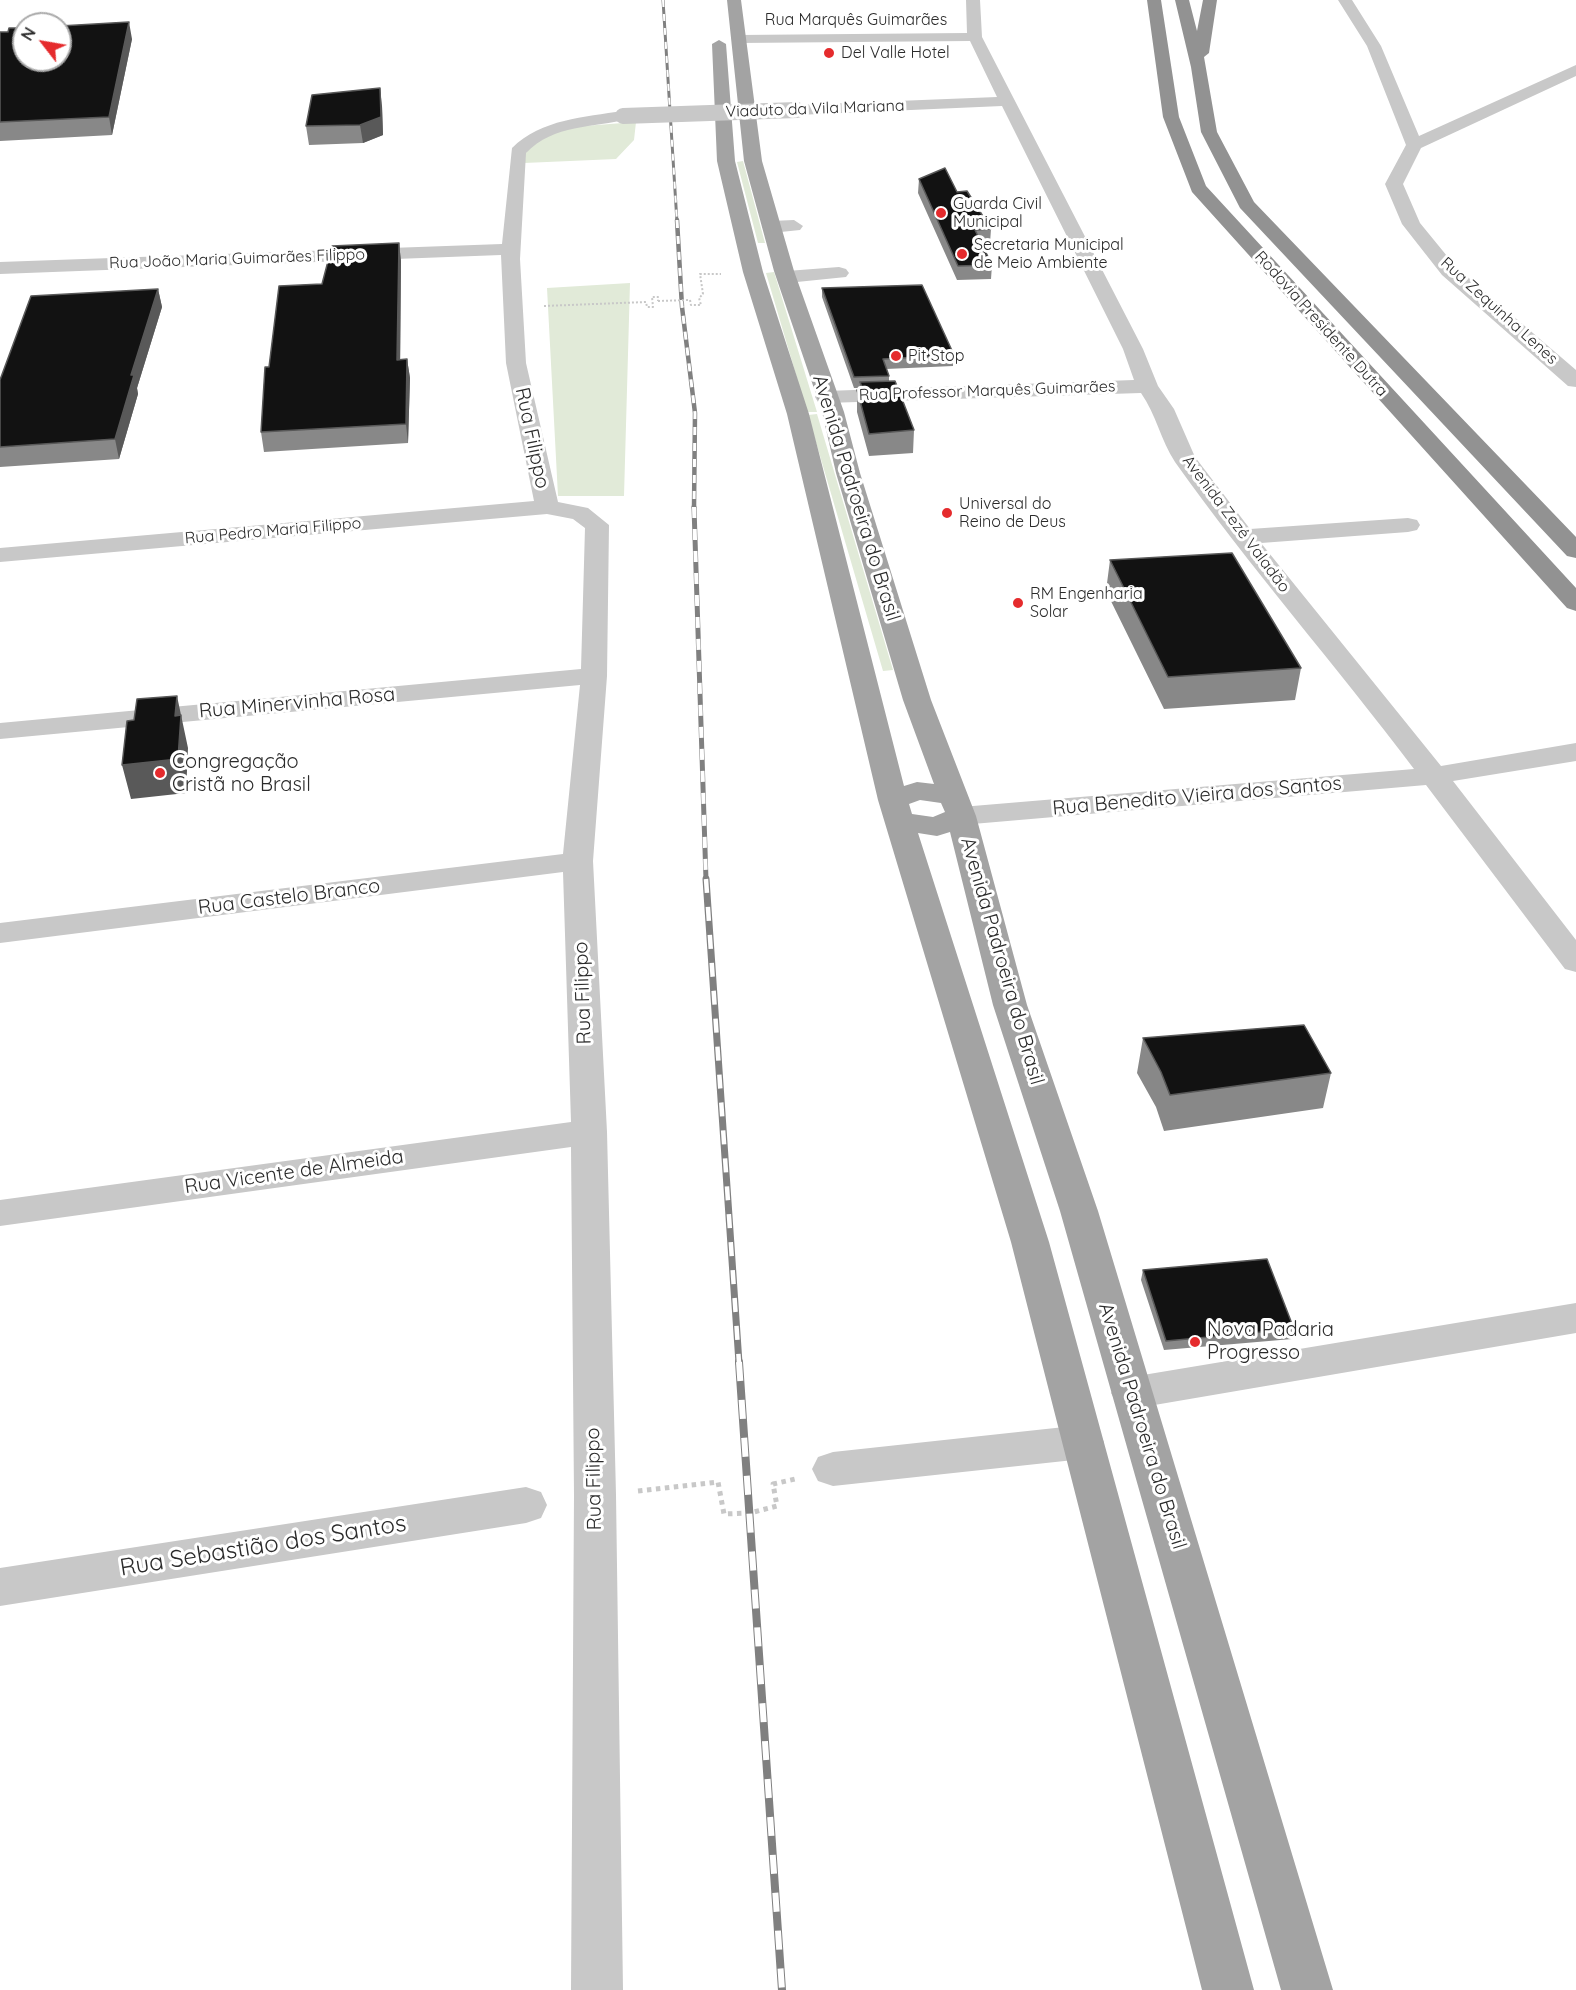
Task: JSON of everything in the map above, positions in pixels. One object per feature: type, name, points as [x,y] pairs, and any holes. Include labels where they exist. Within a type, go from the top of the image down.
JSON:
[{"type":"highway","name":"Rodovia Presidente Dutra","points":[[1154,0],[1171,117],[1198,188],[1576,603]]},
{"type":"highway","name":"Rodovia Presidente Dutra","points":[[1182,0],[1199,67],[1209,132],[1246,204],[1576,551]]},
{"type":"highway","points":[[1199,67],[1210,0]]},
{"type":"highway","points":[[1539,513],[1576,533]]},
{"type":"main road","name":"Avenida Padroeira do Brasil","points":[[716,0],[726,161],[753,272],[798,414],[896,810],[1030,1242],[1228,1990]]},
{"type":"main road","name":"Avenida Padroeira do Brasil","points":[[734,0],[753,161],[783,226],[787,277],[833,412],[848,473],[917,700],[956,806],[1010,1005],[1079,1211],[1307,1990]]},
{"type":"main road","points":[[896,810],[927,827],[937,827],[956,806]]},
{"type":"street","points":[[973,0],[975,37]]},
{"type":"street","points":[[1345,0],[1374,46],[1414,145],[1576,70]]},
{"type":"street","name":"Rua Marquês Guimarães","points":[[738,39],[975,37]]},
{"type":"street","name":"Avenida Zezé Valadão","points":[[975,37],[1133,349],[1147,386],[1163,409],[1184,458],[1243,537],[1385,712],[1576,962]]},
{"type":"street","name":"Viaduto da Vila Mariana","points":[[623,117],[1007,100]]},
{"type":"street","name":"Rua Filippo","points":[[597,1990],[595,1495],[589,1132],[578,861],[594,676],[597,525],[580,513],[547,507],[516,363],[510,249],[518,152],[527,141],[560,128],[623,117]]},
{"type":"street","name":"Rua Zequinha Lenes","points":[[1414,145],[1394,184],[1411,224],[1449,271],[1566,361],[1576,381]]},
{"type":"street","name":"Rua João Maria Guimarães Filippo","points":[[0,268],[510,249]]},
{"type":"street","points":[[787,277],[839,273]]},
{"type":"street","name":"Rua Professor Marquês Guimarães","points":[[826,397],[1147,386]]},
{"type":"street","name":"Rua Pedro Maria Filippo","points":[[0,555],[547,507]]},
{"type":"street","points":[[1243,537],[1408,525]]},
{"type":"street","name":"Rua Minervinha Rosa","points":[[0,731],[594,676]]},
{"type":"street","name":"Rua Benedito Vieira dos Santos","points":[[956,806],[1432,776],[1576,752]]},
{"type":"street","name":"Rua Castelo Branco","points":[[0,933],[578,861]]},
{"type":"street","name":"Rua Vicente de Almeida","points":[[0,1213],[589,1132]]},
{"type":"street","points":[[1131,1393],[1576,1318]]},
{"type":"street","points":[[834,1470],[1083,1442]]},
{"type":"street","name":"Rua Sebastião dos Santos","points":[[0,1587],[526,1505]]},
{"type":"path","points":[[513,308],[646,302],[647,307],[653,307],[652,297],[658,297],[658,301],[690,300],[691,305],[700,304],[699,298]]},
{"type":"path","points":[[595,1495],[718,1482],[723,1514],[750,1513],[777,1506],[772,1485],[834,1470]]},
{"type":"green space","points":[[636,122],[634,140],[616,159],[524,163],[522,159],[534,140],[571,127]]},
{"type":"green space","points":[[743,161],[765,243],[758,243],[737,162]]},
{"type":"green space","points":[[774,272],[817,412],[807,412],[766,273]]},
{"type":"green space","points":[[630,283],[624,496],[558,496],[547,288]]},
{"type":"green space","points":[[817,414],[893,670],[883,671],[808,415]]},
{"type":"building","points":[[129,22],[109,117],[0,122],[0,32],[8,32],[9,28],[12,28],[12,72],[72,72],[72,25]]},
{"type":"building","points":[[380,88],[381,117],[360,125],[306,126],[312,95]]},
{"type":"building","points":[[945,168],[957,192],[967,191],[991,229],[975,230],[992,265],[958,266],[919,179]]},
{"type":"building","points":[[399,243],[397,360],[407,359],[406,424],[261,432],[265,367],[269,367],[279,286],[322,284],[332,246]]},
{"type":"building","points":[[922,285],[954,355],[883,359],[889,376],[854,377],[822,288]]},
{"type":"building","points":[[158,289],[131,375],[134,375],[115,439],[0,447],[0,380],[31,296]]},
{"type":"building","points":[[895,381],[914,430],[869,434],[857,390],[863,390],[860,382]]},
{"type":"building","points":[[1232,553],[1301,668],[1168,677],[1110,560]]},
{"type":"building","points":[[177,696],[175,716],[181,715],[178,759],[122,765],[127,721],[134,720],[137,699]]},
{"type":"building","points":[[1304,1025],[1331,1073],[1170,1095],[1143,1038]]},
{"type":"building","points":[[1267,1259],[1294,1329],[1166,1341],[1143,1270]]},
{"type":"railway","points":[[663,0],[677,222]]},
{"type":"railway","points":[[677,220],[682,307],[695,413],[694,507]]},
{"type":"railway","points":[[694,507],[706,880]]},
{"type":"railway","points":[[706,879],[739,1363]]},
{"type":"railway","points":[[739,1362],[782,1990]]},
{"type":"place","name":"Del Valle Hotel","points":[[829,53]]},
{"type":"place","name":"Guarda Civil Municipal","points":[[941,213]]},
{"type":"place","name":"Secretaria Municipal de Meio Ambiente","points":[[962,254]]},
{"type":"place","name":"Pit Stop","points":[[896,356]]},
{"type":"place","name":"Universal do Reino de Deus","points":[[947,513]]},
{"type":"place","name":"RM Engenharia Solar","points":[[1018,603]]},
{"type":"place","name":"Congregação Cristã no Brasil","points":[[160,773]]},
{"type":"place","name":"Nova Padaria Progresso","points":[[1195,1342]]}]
